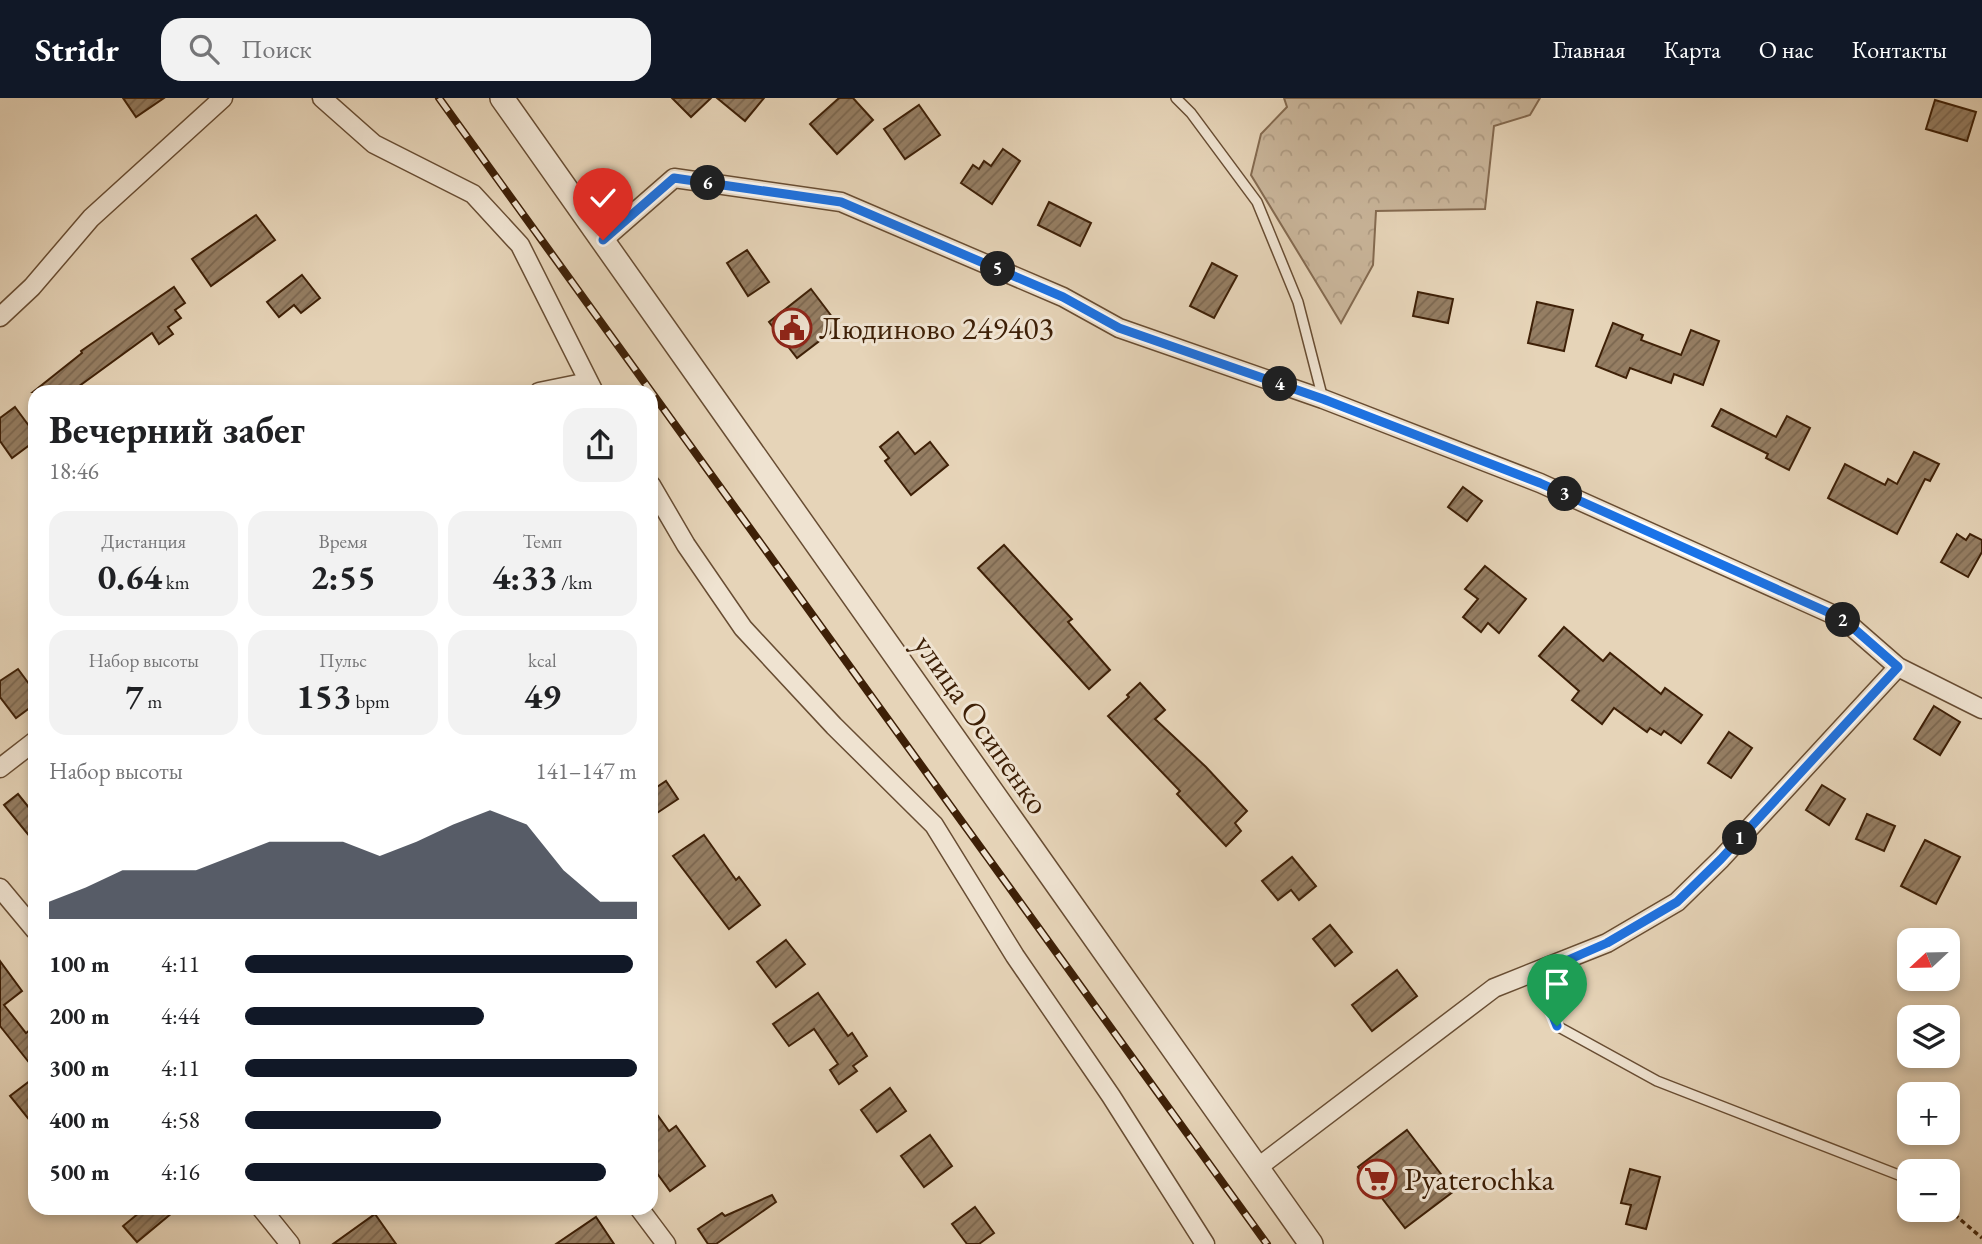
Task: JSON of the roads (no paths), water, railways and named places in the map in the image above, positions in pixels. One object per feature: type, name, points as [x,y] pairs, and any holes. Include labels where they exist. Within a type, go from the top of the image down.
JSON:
[{"type":"street","points":[[0,317],[32,287],[91,218],[223,98]]},
{"type":"street","points":[[322,98],[374,144],[473,194],[520,245],[590,385]]},
{"type":"street","name":"улица Осипенко","points":[[502,98],[1311,1244]]},
{"type":"street","points":[[603,240],[674,178],[841,202],[1063,297],[1119,328],[1323,399],[1540,483],[1843,619],[1898,667],[1982,709]]},
{"type":"street","points":[[658,497],[686,545],[743,628],[834,726],[934,825],[1015,956],[1111,1096],[1205,1244]]},
{"type":"street","points":[[1256,1168],[1494,988],[1536,974],[1607,943],[1677,902],[1721,859],[1898,667]]},
{"type":"street","points":[[0,768],[28,746]]},
{"type":"street","points":[[0,888],[28,922]]},
{"type":"street","points":[[267,1215],[290,1244]]},
{"type":"street","points":[[644,1215],[666,1244]]},
{"type":"lane","points":[[1176,98],[1192,113],[1256,202],[1298,302],[1323,399]]},
{"type":"lane","points":[[1536,974],[1557,1026],[1657,1081],[1897,1174]]},
{"type":"railway","points":[[439,98],[646,385]]},
{"type":"railway","points":[[658,401],[1267,1244]]},
{"type":"place","name":"Людиново 249403","points":[[792,328]]},
{"type":"place","name":"Pyaterochka","points":[[1377,1179]]}]
